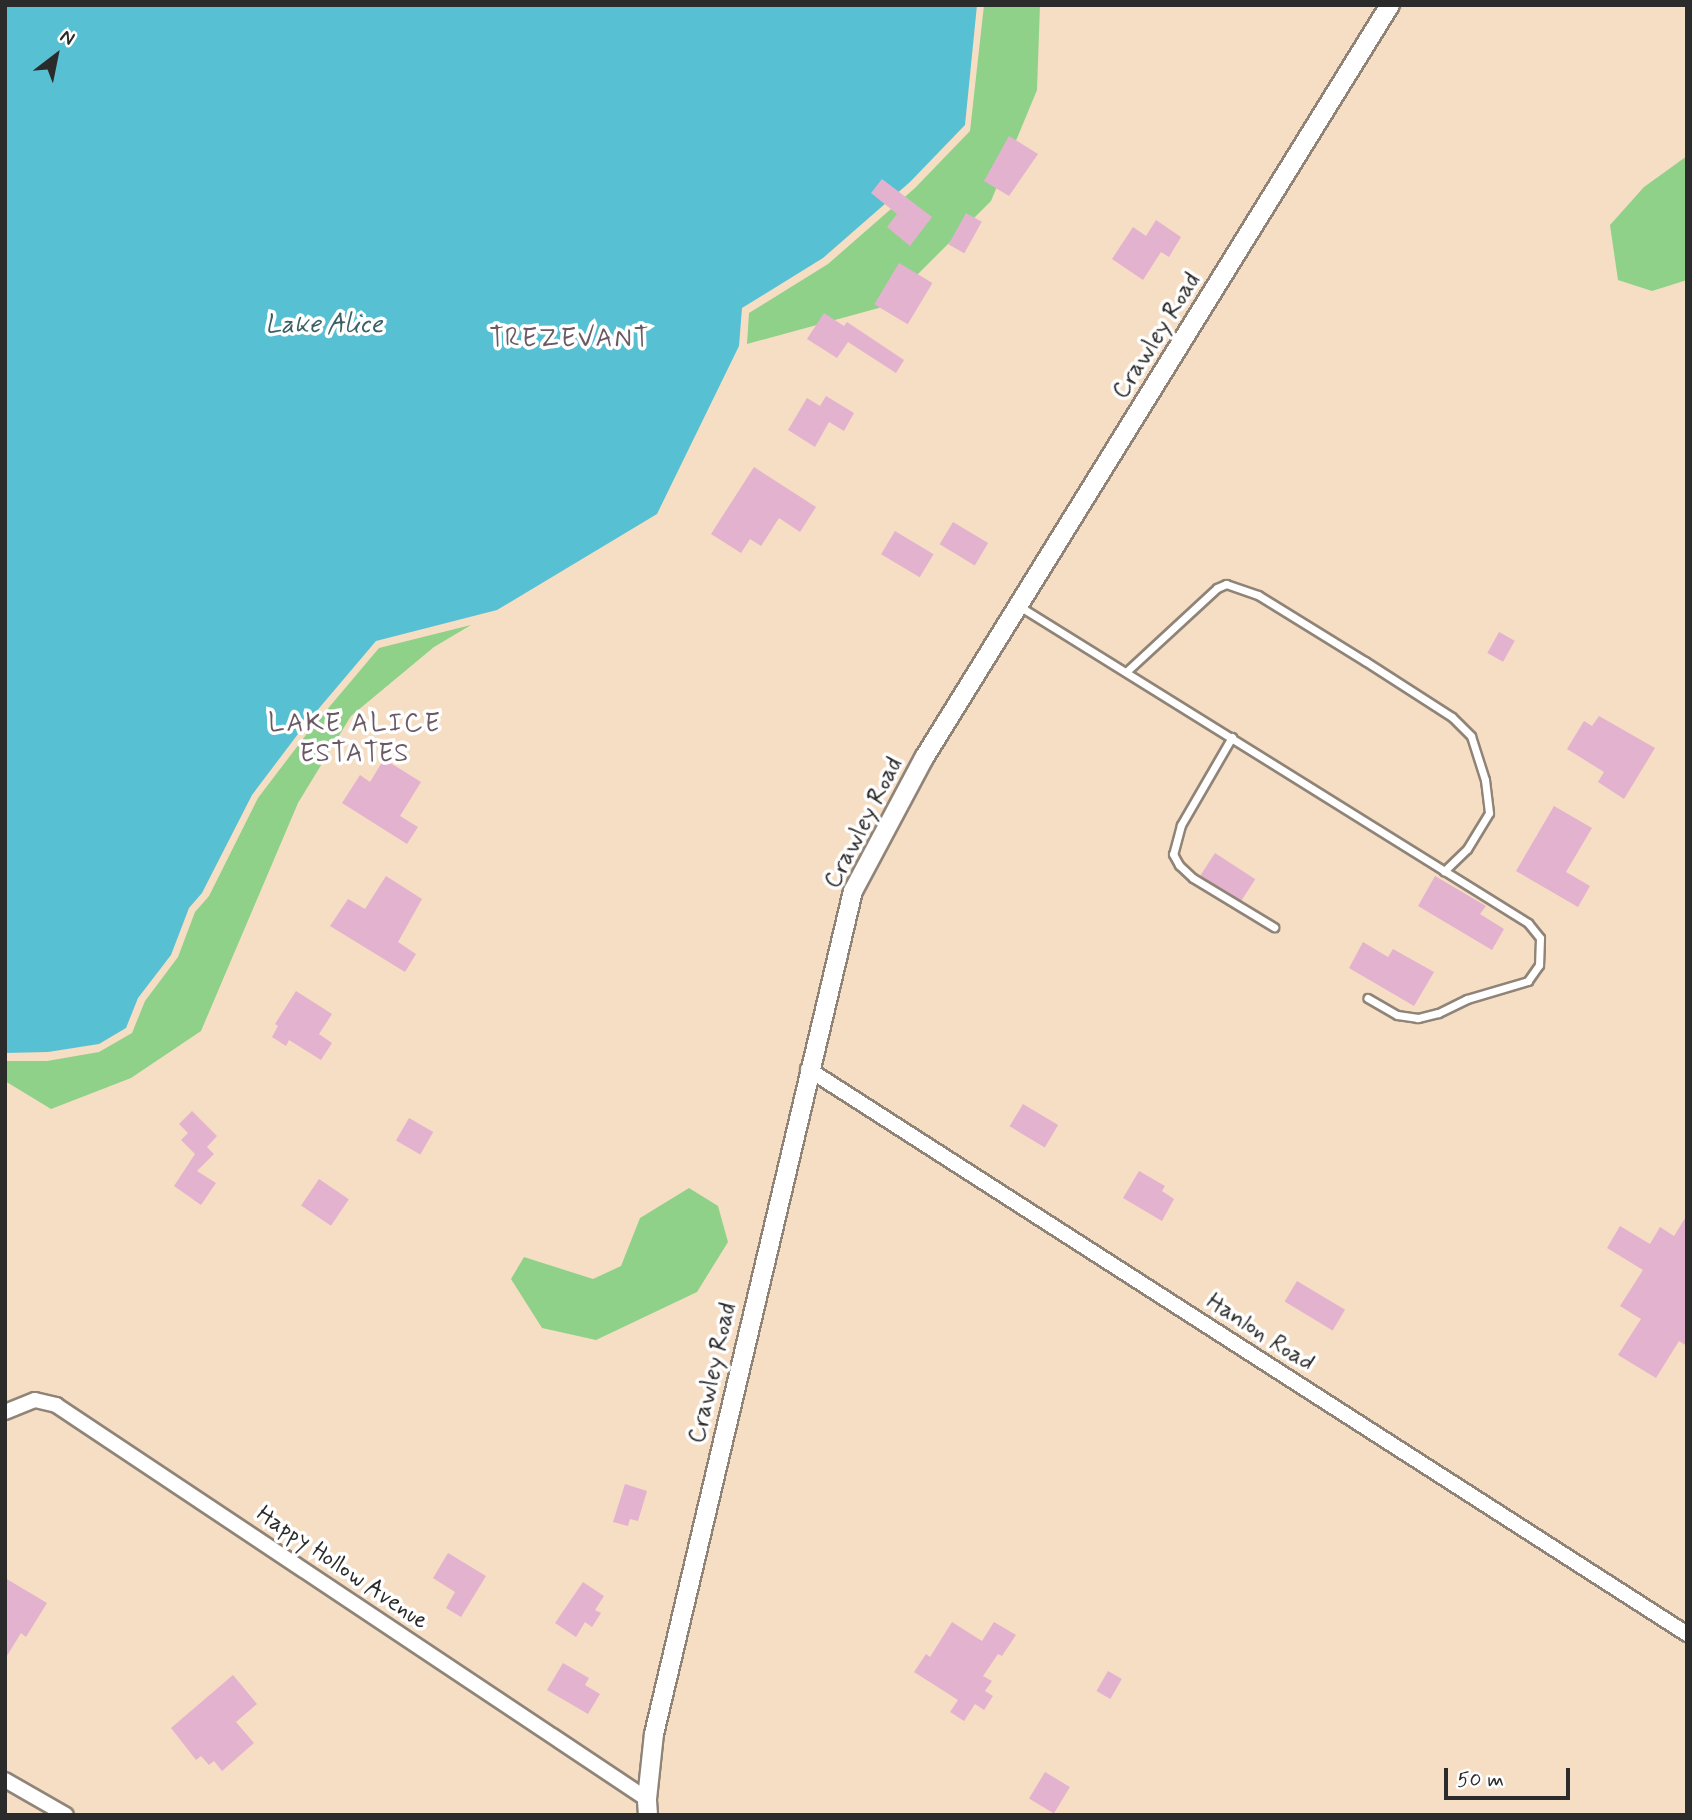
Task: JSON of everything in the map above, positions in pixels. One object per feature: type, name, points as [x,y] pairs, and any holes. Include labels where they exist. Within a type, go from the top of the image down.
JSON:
[{"type":"street","name":"Crawley Road","points":[[648,1807],[654,1734],[808,1069],[853,891],[924,758],[1390,5]]},
{"type":"street","name":"Hanlon Road","points":[[808,1069],[1687,1634]]},
{"type":"street","name":"Happy Hollow Avenue","points":[[5,1412],[35,1401],[56,1405],[648,1807]]},
{"type":"street","points":[[5,1780],[66,1815]]},
{"type":"lane","points":[[1126,672],[1208,596],[1226,584],[1258,595],[1365,661],[1452,717],[1471,736],[1485,780],[1489,813],[1467,849],[1444,871]]},
{"type":"lane","points":[[1018,606],[1528,923],[1540,938],[1539,965],[1528,981],[1467,999],[1438,1013],[1418,1018],[1397,1015],[1367,998]]},
{"type":"lane","points":[[1232,737],[1181,825],[1173,854],[1179,865],[1193,878],[1274,927]]},
{"type":"green space","points":[[984,5],[1040,5],[1037,90],[991,201],[886,306],[747,344],[749,313],[828,264],[915,188],[970,131]]},
{"type":"green space","points":[[1687,156],[1687,280],[1652,291],[1618,280],[1610,225],[1644,187]]},
{"type":"green space","points":[[471,625],[434,647],[351,716],[298,803],[201,1031],[131,1078],[51,1109],[5,1081],[5,1061],[47,1061],[99,1052],[132,1033],[145,1001],[178,957],[195,912],[209,896],[258,798],[309,731],[379,648]]},
{"type":"green space","points":[[689,1188],[718,1206],[728,1242],[697,1292],[596,1340],[542,1328],[511,1279],[524,1257],[593,1279],[621,1266],[640,1218]]},
{"type":"water","name":"Lake Alice","points":[[5,5],[977,5],[965,125],[910,182],[823,258],[742,308],[739,346],[657,514],[497,610],[376,641],[304,726],[252,795],[202,893],[189,908],[171,955],[138,998],[126,1028],[99,1044],[48,1052],[5,1053]]},
{"type":"building","points":[[1009,136],[1038,154],[1009,196],[984,181]]},
{"type":"building","points":[[882,179],[932,217],[910,246],[887,227],[897,214],[871,193]]},
{"type":"building","points":[[966,213],[982,222],[964,253],[949,244]]},
{"type":"building","points":[[1156,220],[1181,237],[1169,257],[1161,252],[1143,280],[1112,259],[1133,227],[1146,236]]},
{"type":"building","points":[[899,263],[932,283],[908,324],[874,304]]},
{"type":"building","points":[[824,313],[844,326],[847,322],[904,360],[896,373],[848,342],[837,358],[807,339]]},
{"type":"building","points":[[826,396],[854,413],[844,431],[829,422],[815,447],[788,430],[807,398],[820,406]]},
{"type":"building","points":[[754,467],[816,507],[800,532],[779,518],[761,546],[750,539],[741,553],[711,534]]},
{"type":"building","points":[[953,522],[988,543],[975,565],[940,544]]},
{"type":"building","points":[[895,531],[934,554],[920,577],[881,554]]},
{"type":"building","points":[[1499,632],[1515,641],[1503,662],[1487,653]]},
{"type":"building","points":[[1599,716],[1655,748],[1624,799],[1598,782],[1604,772],[1567,749],[1584,721],[1592,726]]},
{"type":"building","points":[[384,759],[421,782],[400,816],[418,827],[407,844],[342,803],[360,775],[370,782]]},
{"type":"building","points":[[1554,806],[1592,828],[1566,872],[1590,886],[1578,907],[1516,871]]},
{"type":"building","points":[[1215,853],[1255,879],[1241,902],[1200,876]]},
{"type":"building","points":[[386,876],[422,899],[398,942],[416,954],[405,972],[330,926],[348,899],[365,909]]},
{"type":"building","points":[[1435,876],[1486,906],[1480,914],[1504,929],[1492,950],[1418,906]]},
{"type":"building","points":[[1363,942],[1388,957],[1393,949],[1434,972],[1414,1006],[1349,968]]},
{"type":"building","points":[[296,991],[332,1014],[319,1034],[332,1043],[321,1060],[289,1040],[286,1046],[272,1037],[278,1026],[275,1024]]},
{"type":"building","points":[[1023,1104],[1058,1125],[1045,1147],[1010,1126]]},
{"type":"building","points":[[192,1111],[217,1136],[207,1147],[214,1154],[197,1171],[216,1183],[201,1205],[174,1186],[195,1154],[181,1140],[188,1133],[179,1124]]},
{"type":"building","points":[[409,1118],[433,1132],[420,1155],[396,1141]]},
{"type":"building","points":[[1139,1171],[1165,1186],[1162,1191],[1174,1199],[1162,1221],[1123,1198]]},
{"type":"building","points":[[319,1179],[349,1199],[331,1226],[301,1206]]},
{"type":"building","points":[[1687,1215],[1687,1346],[1679,1341],[1656,1378],[1618,1355],[1641,1319],[1620,1306],[1643,1270],[1607,1248],[1620,1226],[1650,1244],[1660,1227],[1674,1236]]},
{"type":"building","points":[[1297,1281],[1345,1310],[1333,1330],[1285,1302]]},
{"type":"building","points":[[625,1484],[647,1491],[638,1521],[630,1519],[628,1526],[613,1522]]},
{"type":"building","points":[[448,1553],[486,1576],[461,1617],[446,1608],[455,1592],[433,1578]]},
{"type":"building","points":[[5,1578],[47,1603],[26,1637],[21,1633],[5,1659]]},
{"type":"building","points":[[583,1582],[604,1596],[595,1610],[601,1613],[592,1627],[585,1622],[576,1637],[555,1623]]},
{"type":"building","points":[[952,1622],[982,1641],[994,1622],[1016,1635],[1002,1656],[998,1654],[983,1676],[992,1681],[985,1691],[993,1696],[984,1710],[975,1704],[964,1721],[950,1712],[958,1700],[914,1672],[926,1654],[930,1657]]},
{"type":"building","points":[[563,1663],[589,1678],[585,1685],[600,1694],[588,1714],[547,1690]]},
{"type":"building","points":[[1108,1671],[1122,1679],[1110,1699],[1096,1691]]},
{"type":"building","points":[[233,1675],[257,1704],[236,1722],[254,1743],[222,1771],[214,1761],[209,1765],[201,1756],[196,1760],[171,1728]]},
{"type":"building","points":[[1045,1772],[1070,1787],[1054,1814],[1029,1799]]},
{"type":"district","name":"TREZEVANT","points":[[570,340]]},
{"type":"district","name":"LAKE ALICE ESTATES","points":[[355,740]]}]
